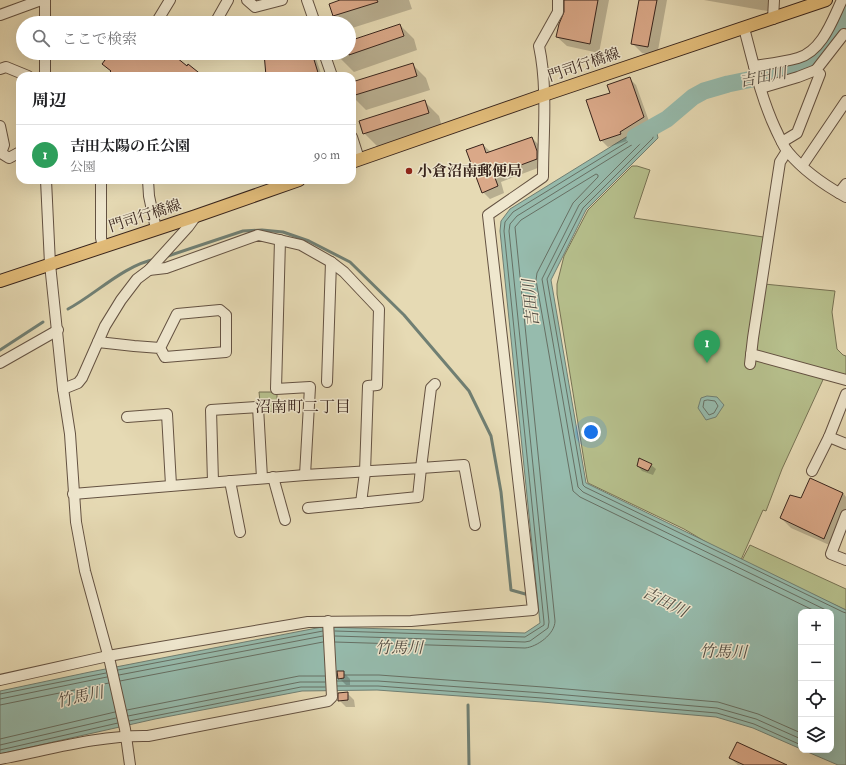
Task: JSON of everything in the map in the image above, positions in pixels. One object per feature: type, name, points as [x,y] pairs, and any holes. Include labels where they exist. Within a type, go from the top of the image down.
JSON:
[{"type":"main road","name":"門司行橋線","points":[[356,160],[826,0]]},
{"type":"main road","name":"門司行橋線","points":[[0,281],[288,184]]},
{"type":"street","points":[[0,16],[41,0]]},
{"type":"street","points":[[45,0],[45,16]]},
{"type":"street","points":[[160,16],[170,0]]},
{"type":"street","points":[[219,16],[228,0]]},
{"type":"street","points":[[247,0],[255,7],[282,0]]},
{"type":"street","points":[[307,0],[313,16]]},
{"type":"street","points":[[0,680],[308,622],[411,621],[533,610],[488,214],[543,177],[544,95],[542,61],[539,46],[558,12],[558,0]]},
{"type":"street","points":[[772,19],[774,0]]},
{"type":"street","points":[[755,68],[798,58],[808,53],[816,46],[826,33],[842,0]]},
{"type":"street","points":[[744,28],[771,119],[784,147],[819,181],[843,195],[846,184]]},
{"type":"street","points":[[760,85],[804,75],[816,70],[845,34]]},
{"type":"street","points":[[45,60],[45,72]]},
{"type":"street","points":[[326,60],[331,72]]},
{"type":"street","points":[[0,70],[6,67],[18,72]]},
{"type":"street","points":[[816,70],[820,74],[797,134],[784,147],[780,162],[751,359],[846,380]]},
{"type":"street","points":[[802,166],[846,101]]},
{"type":"street","points":[[0,126],[4,145],[1,153],[9,158],[16,154]]},
{"type":"street","points":[[46,184],[50,264],[63,389],[70,434],[76,522],[85,571],[109,659],[126,732],[130,765]]},
{"type":"street","points":[[101,184],[101,238],[103,247]]},
{"type":"street","points":[[148,184],[149,196],[156,229]]},
{"type":"street","points":[[63,389],[78,383],[82,378],[105,326],[121,300],[137,279],[150,268],[188,227],[196,216]]},
{"type":"street","points":[[150,268],[166,268],[258,235],[301,245],[331,262],[344,272],[379,309],[377,385],[368,386],[365,472],[362,503]]},
{"type":"street","points":[[280,240],[276,389],[310,387],[305,475]]},
{"type":"street","points":[[327,382],[331,262]]},
{"type":"street","points":[[220,310],[226,315],[226,352],[165,357],[160,348],[177,314],[220,310]]},
{"type":"street","points":[[0,362],[58,330]]},
{"type":"street","points":[[98,342],[160,348]]},
{"type":"street","points":[[308,508],[418,497],[431,388],[435,384]]},
{"type":"street","points":[[812,471],[829,437],[846,394]]},
{"type":"street","points":[[213,482],[211,410],[258,407],[262,478]]},
{"type":"street","points":[[127,417],[167,414],[171,486]]},
{"type":"street","points":[[829,437],[846,444]]},
{"type":"street","points":[[73,494],[273,477],[464,465],[475,524]]},
{"type":"street","points":[[273,477],[285,520]]},
{"type":"street","points":[[230,481],[240,532]]},
{"type":"street","points":[[846,515],[831,554],[846,560]]},
{"type":"street","points":[[0,759],[96,740],[126,732],[148,736],[328,701],[332,697],[328,623]]},
{"type":"green space","points":[[632,166],[650,170],[634,218],[770,238],[764,284],[835,291],[832,312],[837,349],[846,356],[846,378],[827,371],[782,469],[766,511],[763,510],[740,562],[684,529],[588,483],[557,294],[557,284],[564,256],[588,210]]},
{"type":"green space","points":[[259,392],[277,392],[277,411],[261,412]]},
{"type":"green space","points":[[750,545],[846,589],[846,610],[741,562]]},
{"type":"water","name":"竹馬川","points":[[654,120],[658,138],[586,210],[551,280],[586,483],[846,610],[846,765],[838,765],[810,753],[834,753],[834,609],[798,609],[798,748],[753,728],[716,717],[377,690],[302,691],[155,719],[0,754],[0,691],[322,627],[525,633],[540,623],[500,231],[501,221],[510,209]]},
{"type":"water","points":[[707,396],[717,397],[724,405],[716,417],[706,420],[698,408],[701,398]]},
{"type":"building","points":[[340,0],[377,0],[378,2],[333,16],[329,4]]},
{"type":"building","points":[[564,0],[598,0],[590,44],[556,37],[564,12]]},
{"type":"building","points":[[639,0],[657,0],[648,47],[631,44]]},
{"type":"building","points":[[400,24],[404,36],[356,53],[356,39]]},
{"type":"building","points":[[105,60],[180,60],[187,66],[188,64],[198,72],[110,72],[111,71],[102,64]]},
{"type":"building","points":[[265,60],[314,60],[318,72],[266,72]]},
{"type":"building","points":[[413,63],[417,76],[356,95],[356,81]]},
{"type":"building","points":[[630,77],[644,117],[620,132],[621,134],[600,141],[586,100],[610,93],[607,85]]},
{"type":"building","points":[[425,100],[429,113],[363,134],[359,121]]},
{"type":"building","points":[[532,137],[537,151],[537,159],[494,175],[498,186],[482,193],[466,150],[483,144],[486,153]]},
{"type":"building","points":[[639,458],[652,464],[648,471],[637,466]]},
{"type":"building","points":[[810,478],[843,493],[824,539],[780,518],[790,495],[801,498]]},
{"type":"building","points":[[337,671],[344,671],[344,678],[338,679]]},
{"type":"building","points":[[348,692],[348,700],[338,701],[338,693]]},
{"type":"building","points":[[737,742],[787,765],[744,765],[729,758]]},
{"type":"waterway","name":"吉田川","points":[[635,137],[667,119],[693,97],[704,91],[728,84],[786,74],[804,67],[818,54],[835,32],[846,11]]},
{"type":"waterway","points":[[165,257],[243,231],[262,230],[283,232],[309,241],[350,262],[404,315],[469,391],[491,436],[501,492],[511,590],[529,595]]},
{"type":"waterway","points":[[68,309],[133,267],[156,259]]},
{"type":"waterway","points":[[0,350],[43,322]]},
{"type":"waterway","points":[[468,705],[469,765]]},
{"type":"place","name":"小倉沼南郵便局","points":[[409,171]]},
{"type":"place","name":"吉田太陽の丘公園","points":[[707,363]]},
{"type":"district","name":"沼南町二丁目","points":[[303,407]]}]
